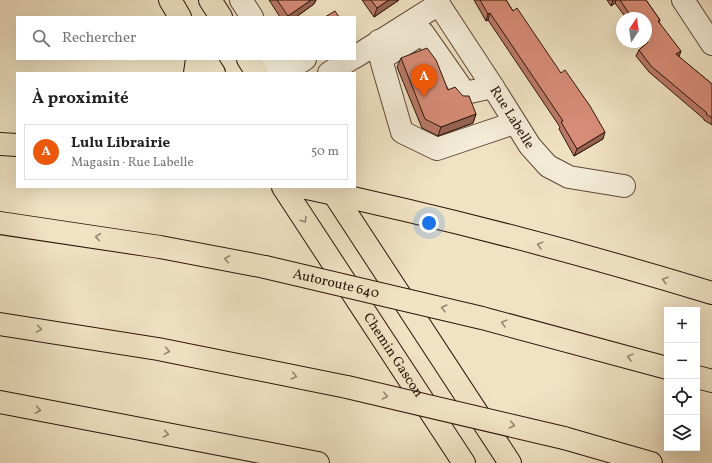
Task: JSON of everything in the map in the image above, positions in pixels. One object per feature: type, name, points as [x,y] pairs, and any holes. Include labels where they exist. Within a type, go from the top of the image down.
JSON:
[{"type":"main road","points":[[170,0],[179,16]]},
{"type":"main road","points":[[210,0],[220,16]]},
{"type":"main road","points":[[195,72],[197,60]]},
{"type":"main road","points":[[206,60],[213,72]]},
{"type":"main road","points":[[0,144],[16,145]]},
{"type":"main road","name":"Chemin Gascon","points":[[285,188],[464,463]]},
{"type":"main road","points":[[312,188],[332,190],[504,235],[712,293]]},
{"type":"main road","points":[[332,190],[510,463]]},
{"type":"main road","name":"Autoroute 640","points":[[0,223],[160,246],[265,267],[482,318],[664,367]]},
{"type":"main road","points":[[0,324],[144,347],[347,387],[564,438],[651,463]]},
{"type":"main road","points":[[700,378],[712,381]]},
{"type":"main road","points":[[0,402],[318,463]]},
{"type":"street","points":[[241,0],[251,16]]},
{"type":"street","points":[[682,0],[712,44]]},
{"type":"street","points":[[356,57],[380,50],[419,26],[438,2]]},
{"type":"street","name":"Rue Labelle","points":[[438,2],[493,87],[514,123],[530,146],[548,166],[569,177],[624,186]]},
{"type":"street","points":[[419,26],[465,93],[493,87]]},
{"type":"street","points":[[380,50],[402,132],[437,149],[514,123]]},
{"type":"street","points":[[253,67],[270,60],[284,69],[288,69],[303,60]]},
{"type":"street","points":[[313,60],[321,72]]},
{"type":"street","points":[[331,72],[349,60]]},
{"type":"building","points":[[277,0],[311,0],[288,16]]},
{"type":"building","points":[[371,0],[389,0],[377,8]]},
{"type":"building","points":[[480,0],[506,0],[513,11],[517,8],[561,73],[565,70],[590,106],[605,132],[577,149],[561,122],[563,121],[490,13],[488,14]]},
{"type":"building","points":[[620,0],[646,0],[660,20],[658,21],[681,51],[676,54],[712,84],[712,118],[651,66],[639,50],[641,48],[652,48],[652,12],[628,12]]},
{"type":"building","points":[[335,11],[338,16],[327,16]]},
{"type":"building","points":[[427,48],[436,60],[448,90],[455,87],[463,96],[469,96],[476,114],[441,127],[425,119],[401,58]]},
{"type":"place","name":"Lulu Librairie","points":[[424,97]]}]
